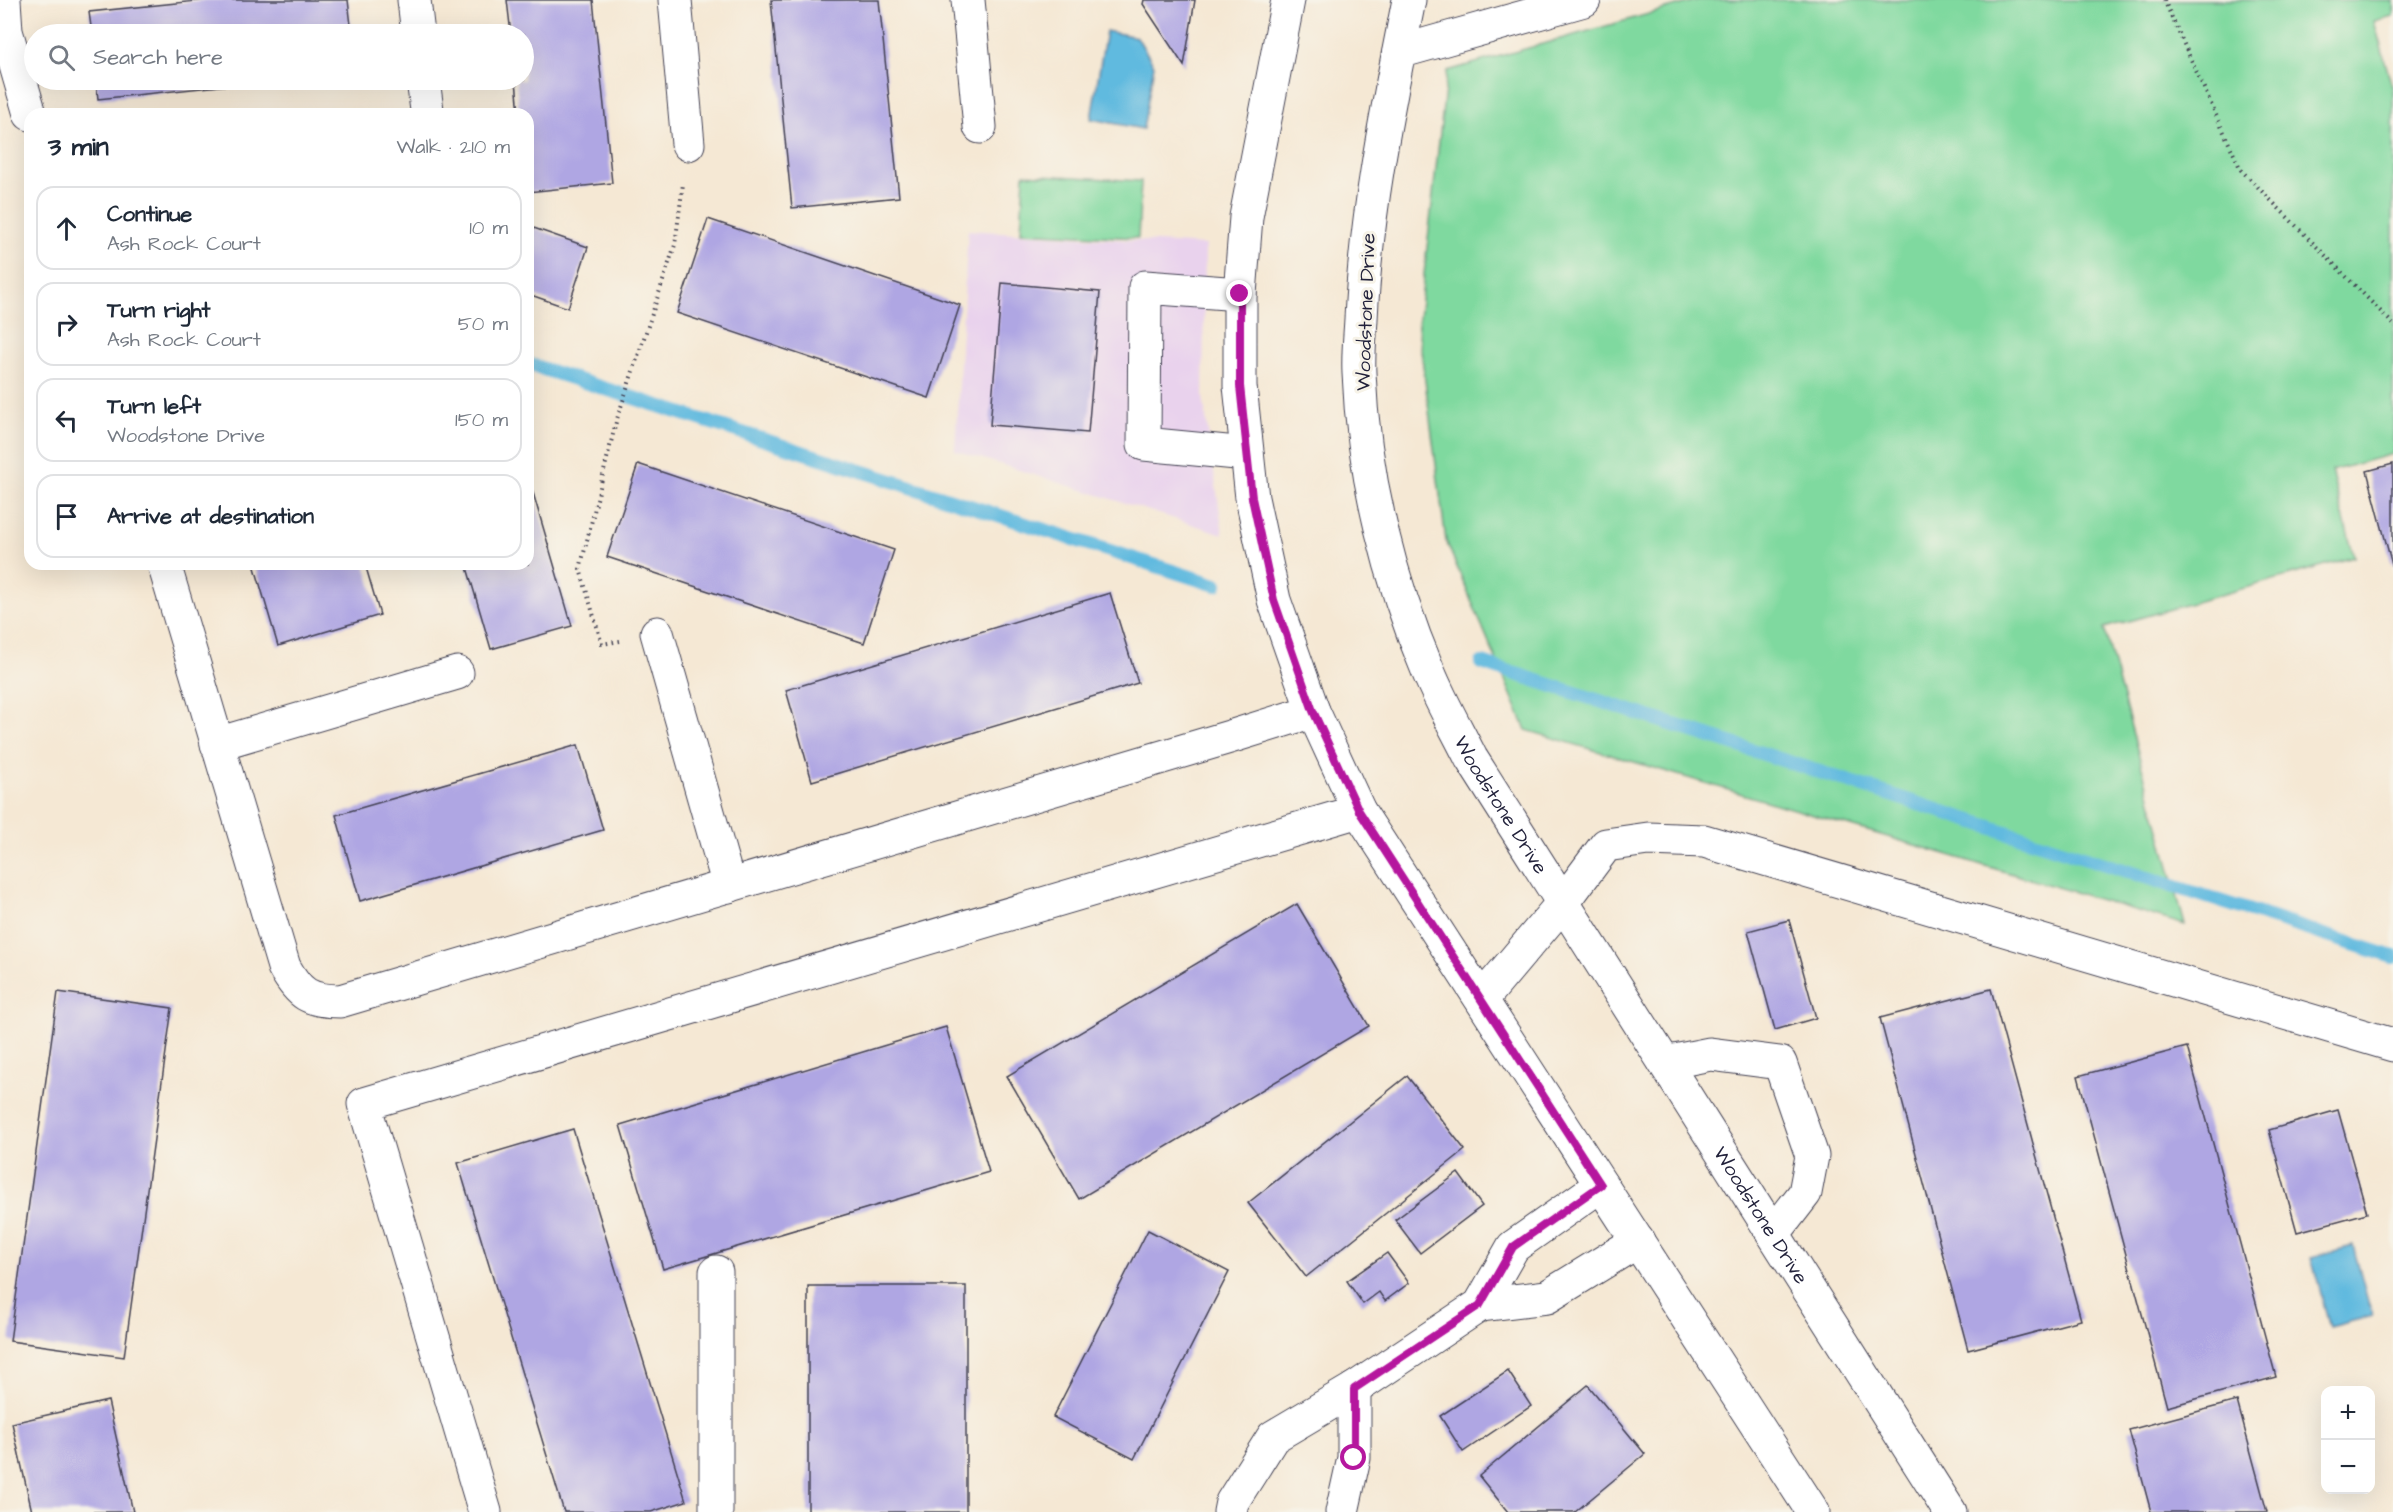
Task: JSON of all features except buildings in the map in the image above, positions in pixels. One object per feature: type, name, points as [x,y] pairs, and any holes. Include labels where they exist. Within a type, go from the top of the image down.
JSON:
[{"type":"street","points":[[4,0],[6,32],[28,108]]},
{"type":"street","points":[[414,0],[417,24]]},
{"type":"street","points":[[675,0],[688,144]]},
{"type":"street","points":[[968,0],[980,128]]},
{"type":"street","points":[[1288,0],[1246,218],[1240,294],[1240,386],[1247,454],[1252,498],[1274,600],[1313,711],[1359,811],[1813,1512]]},
{"type":"street","name":"Woodstone Drive","points":[[1409,0],[1373,186],[1363,281],[1359,372],[1368,457],[1383,541],[1429,673],[1471,758],[1950,1512]]},
{"type":"street","points":[[1399,52],[1584,0]]},
{"type":"street","points":[[1240,294],[1145,287],[1144,444],[1247,454]]},
{"type":"street","points":[[166,570],[284,967],[295,987],[318,1001],[340,1001],[1313,711]]},
{"type":"street","points":[[657,633],[729,886]]},
{"type":"street","points":[[217,744],[457,673]]},
{"type":"street","points":[[485,1512],[364,1104],[1359,811]]},
{"type":"street","points":[[1482,999],[1562,904],[1606,845],[1648,839],[1704,842],[2393,1045]]},
{"type":"street","points":[[1665,1063],[1710,1054],[1780,1063],[1812,1156],[1804,1193],[1774,1233]]},
{"type":"street","points":[[1230,1512],[1232,1502],[1272,1437],[1354,1389],[1480,1305],[1513,1247],[1601,1185]]},
{"type":"street","points":[[1480,1305],[1546,1297],[1638,1241]]},
{"type":"street","points":[[716,1272],[716,1512]]},
{"type":"street","points":[[1342,1512],[1354,1458],[1354,1389]]},
{"type":"path","points":[[2164,0],[2241,170],[2393,324]]},
{"type":"path","points":[[657,633],[602,644],[580,569],[616,422],[675,244],[688,144]]},
{"type":"shaded area","points":[[968,230],[1205,245],[1203,397],[1223,534],[955,450]]},
{"type":"green space","points":[[1698,0],[2393,0],[2393,16],[2374,21],[2393,90],[2393,454],[2331,471],[2354,557],[2104,628],[2185,925],[1526,730],[1446,541],[1418,327],[1447,71]]},
{"type":"green space","points":[[1024,174],[1141,181],[1138,238],[1021,232]]},
{"type":"water","points":[[1106,31],[1137,37],[1154,65],[1143,129],[1091,119]]},
{"type":"water","points":[[2353,1246],[2372,1316],[2330,1327],[2311,1257]]},
{"type":"waterway","points":[[534,366],[1216,585]]},
{"type":"waterway","points":[[1482,663],[2393,957]]},
{"type":"route","points":[[1240,294],[1240,386],[1252,498],[1274,600],[1313,711],[1359,811],[1601,1185],[1513,1247],[1480,1305],[1354,1389],[1354,1458]]}]
